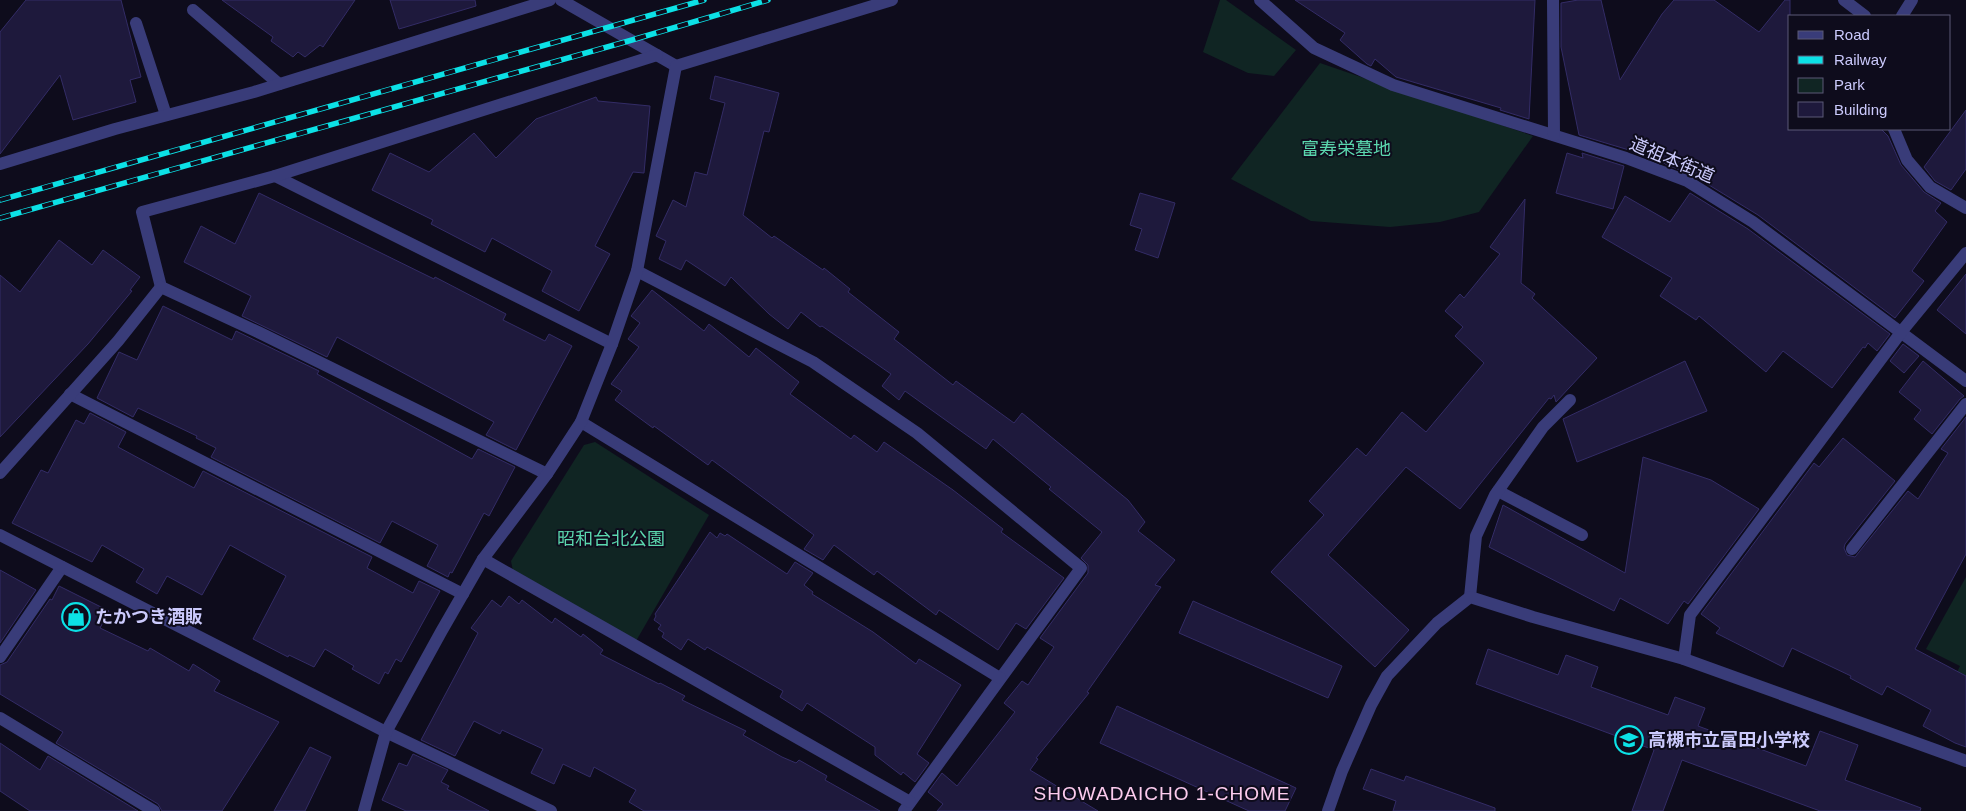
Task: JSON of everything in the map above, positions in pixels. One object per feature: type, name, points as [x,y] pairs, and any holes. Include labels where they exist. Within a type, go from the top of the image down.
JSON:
[{"type":"street","points":[[0,164],[279,84],[550,0]]},
{"type":"street","points":[[561,0],[676,66],[892,0]]},
{"type":"street","name":"道祖本街道","points":[[1260,0],[1314,48],[1393,85],[1626,158],[1687,182],[1753,222],[1966,381]]},
{"type":"street","points":[[1553,0],[1554,135]]},
{"type":"street","points":[[1844,0],[1864,15]]},
{"type":"street","points":[[1903,15],[1912,0]]},
{"type":"street","points":[[193,10],[279,84]]},
{"type":"street","points":[[136,24],[166,115]]},
{"type":"street","points":[[161,287],[142,212],[275,176],[657,55]]},
{"type":"street","points":[[364,811],[386,732],[483,559],[548,474],[581,422],[612,344],[637,271],[676,66]]},
{"type":"street","points":[[1894,130],[1908,160],[1930,187],[1966,208]]},
{"type":"street","points":[[275,176],[612,344]]},
{"type":"street","points":[[1684,659],[1690,615],[1902,332],[1966,253]]},
{"type":"street","points":[[483,559],[907,806],[1081,568],[917,433],[813,362],[637,271]]},
{"type":"street","points":[[0,473],[118,341],[161,287]]},
{"type":"street","points":[[161,287],[258,332],[548,474]]},
{"type":"street","points":[[70,394],[463,594]]},
{"type":"street","points":[[1328,811],[1371,705],[1388,676],[1437,623],[1470,596],[1476,536],[1498,491],[1543,427],[1570,400]]},
{"type":"street","points":[[1852,549],[1966,404]]},
{"type":"street","points":[[581,422],[1000,678]]},
{"type":"street","points":[[1498,491],[1582,535]]},
{"type":"street","points":[[0,535],[386,732],[552,811]]},
{"type":"street","points":[[0,657],[62,567]]},
{"type":"street","points":[[1470,596],[1684,659],[1966,761]]},
{"type":"street","points":[[0,718],[154,811]]},
{"type":"green space","points":[[1220,0],[1226,0],[1296,50],[1274,76],[1248,73],[1203,52]]},
{"type":"green space","name":"富寿栄墓地","points":[[1320,63],[1533,136],[1479,212],[1440,222],[1390,227],[1311,221],[1231,179]]},
{"type":"green space","name":"昭和台北公園","points":[[595,442],[709,515],[636,641],[513,571],[511,561],[584,445]]},
{"type":"green space","points":[[1966,577],[1966,705],[1946,695],[1960,666],[1926,649]]},
{"type":"building","points":[[26,0],[121,0],[141,77],[130,80],[136,102],[73,120],[60,75],[0,154],[0,32]]},
{"type":"building","points":[[222,0],[355,0],[323,47],[320,45],[305,57],[298,52],[293,57],[271,41],[273,37]]},
{"type":"building","points":[[390,0],[475,0],[476,6],[399,29]]},
{"type":"building","points":[[1295,0],[1535,0],[1529,119],[1500,110],[1501,108],[1396,77],[1375,59],[1371,66],[1367,64],[1340,40],[1345,33]]},
{"type":"building","points":[[1578,0],[1601,0],[1620,80],[1662,14],[1674,0],[1714,0],[1759,32],[1785,0],[1790,0],[1790,15],[1788,15],[1788,130],[1882,130],[1888,136],[1901,165],[1924,192],[1941,203],[1935,211],[1947,222],[1912,271],[1924,281],[1895,318],[1758,215],[1691,174],[1667,165],[1631,142],[1629,150],[1579,135],[1561,47],[1561,3]]},
{"type":"building","points":[[715,76],[779,93],[769,132],[764,131],[743,215],[772,238],[774,236],[823,270],[824,268],[850,289],[848,292],[899,332],[894,339],[953,385],[956,381],[1014,423],[1022,413],[1128,500],[1145,522],[1138,531],[1175,560],[1155,585],[1161,587],[1087,692],[1089,693],[1036,758],[1038,759],[1030,770],[1098,811],[937,811],[943,804],[928,792],[942,773],[957,786],[1015,712],[1004,703],[1022,681],[1028,685],[1054,647],[1040,638],[1088,573],[1088,565],[1081,558],[1102,532],[1049,489],[1051,487],[993,439],[986,449],[905,391],[899,400],[882,386],[891,374],[822,326],[820,327],[801,312],[788,329],[769,314],[731,277],[725,286],[686,260],[681,270],[659,259],[666,241],[656,236],[673,200],[686,207],[695,172],[707,175],[725,103],[710,99]]},
{"type":"building","points":[[596,97],[598,101],[650,106],[644,173],[633,172],[595,246],[610,254],[579,311],[542,291],[552,271],[492,238],[485,252],[431,224],[433,220],[372,190],[390,153],[429,172],[474,133],[496,158],[536,119]]},
{"type":"building","points":[[1966,110],[1966,169],[1951,190],[1935,181],[1924,167]]},
{"type":"building","points":[[1567,153],[1583,158],[1582,153],[1624,166],[1613,209],[1556,193]]},
{"type":"building","points":[[259,193],[434,279],[435,277],[506,314],[503,320],[545,341],[549,334],[572,346],[516,450],[486,435],[494,422],[337,337],[327,357],[242,316],[251,296],[184,262],[201,226],[235,244]]},
{"type":"building","points":[[1140,193],[1175,203],[1158,258],[1135,250],[1142,229],[1130,225]]},
{"type":"building","points":[[1690,193],[1748,229],[1890,334],[1877,351],[1868,343],[1865,348],[1863,347],[1832,388],[1783,351],[1766,372],[1699,316],[1696,320],[1660,296],[1672,278],[1602,237],[1625,196],[1670,222]]},
{"type":"building","points":[[1525,199],[1521,283],[1535,294],[1532,298],[1597,358],[1556,402],[1554,395],[1551,399],[1549,398],[1460,509],[1406,467],[1328,555],[1409,630],[1375,667],[1271,572],[1324,515],[1309,501],[1357,448],[1366,456],[1402,412],[1426,432],[1484,363],[1455,336],[1463,327],[1445,311],[1460,294],[1464,298],[1500,254],[1490,247]]},
{"type":"building","points":[[59,240],[92,265],[103,250],[140,277],[130,290],[132,291],[88,344],[0,437],[0,275],[20,292]]},
{"type":"building","points":[[1966,274],[1966,334],[1937,310]]},
{"type":"building","points":[[652,290],[704,331],[709,324],[749,357],[756,348],[799,382],[790,394],[851,439],[854,435],[877,452],[884,442],[953,490],[1003,529],[1001,532],[1064,578],[1026,629],[1016,623],[998,650],[939,610],[936,615],[877,571],[874,575],[834,545],[823,560],[804,549],[814,535],[712,460],[708,465],[615,400],[622,391],[611,384],[639,347],[628,339],[640,323],[631,316]]},
{"type":"building","points":[[163,306],[232,340],[236,331],[319,371],[317,374],[472,459],[478,449],[515,467],[489,516],[484,513],[452,573],[450,572],[448,577],[427,566],[438,545],[392,521],[380,543],[211,457],[216,448],[196,438],[197,436],[138,408],[133,417],[97,398],[119,352],[137,360]]},
{"type":"building","points":[[1903,344],[1919,356],[1904,373],[1890,361]]},
{"type":"building","points":[[1685,361],[1707,411],[1577,462],[1563,419]]},
{"type":"building","points":[[1923,361],[1964,396],[1932,434],[1914,419],[1921,410],[1899,392]]},
{"type":"building","points":[[90,413],[126,432],[118,447],[194,488],[203,471],[372,557],[367,568],[413,593],[419,581],[440,591],[401,662],[396,659],[388,674],[385,672],[379,684],[352,669],[354,666],[325,649],[314,667],[289,655],[288,657],[253,639],[286,576],[230,545],[202,595],[167,576],[157,594],[136,582],[144,569],[102,545],[92,562],[12,523],[41,470],[48,473],[76,420],[84,424]]},
{"type":"building","points":[[1966,417],[1966,554],[1915,649],[1966,676],[1966,747],[1923,726],[1931,710],[1887,686],[1882,695],[1850,678],[1851,676],[1792,648],[1783,667],[1716,633],[1720,628],[1701,614],[1814,463],[1819,467],[1843,438],[1895,481],[1845,544],[1844,548],[1847,555],[1855,557],[1908,491],[1918,499],[1948,453],[1941,449]]},
{"type":"building","points":[[1643,457],[1711,480],[1759,509],[1688,604],[1684,601],[1668,624],[1620,598],[1614,611],[1489,547],[1503,505],[1625,573]]},
{"type":"building","points":[[710,532],[717,538],[720,533],[725,536],[727,534],[787,574],[795,562],[813,573],[804,585],[813,592],[812,594],[873,632],[916,664],[919,659],[961,685],[917,754],[929,763],[915,782],[903,772],[901,775],[875,755],[875,747],[807,703],[802,711],[780,697],[783,691],[707,647],[705,650],[688,639],[681,650],[662,637],[664,633],[658,629],[661,625],[654,620],[655,614]]},
{"type":"building","points":[[0,570],[36,590],[0,643]]},
{"type":"building","points":[[59,586],[109,611],[100,628],[148,651],[150,648],[189,671],[193,664],[220,681],[214,691],[279,722],[222,811],[162,811],[158,804],[56,743],[63,732],[0,694],[0,665],[7,662],[50,599],[52,600]]},
{"type":"building","points":[[509,596],[519,604],[522,600],[552,623],[555,618],[581,637],[583,634],[603,650],[600,654],[685,696],[682,700],[746,731],[743,735],[782,757],[796,763],[799,760],[827,776],[825,780],[880,811],[644,811],[629,802],[636,790],[594,767],[590,777],[563,764],[554,784],[531,773],[543,749],[502,730],[500,734],[474,721],[455,756],[421,740],[478,633],[471,628],[492,600],[501,607]]},
{"type":"building","points":[[1193,601],[1342,666],[1328,698],[1179,633]]},
{"type":"building","points":[[1488,649],[1558,675],[1566,655],[1598,667],[1591,687],[1668,715],[1675,697],[1705,708],[1698,726],[1806,766],[1820,731],[1858,745],[1845,780],[1921,808],[1920,811],[1820,811],[1682,760],[1663,811],[1632,811],[1654,750],[1476,684]]},
{"type":"building","points":[[1117,706],[1296,788],[1285,811],[1249,811],[1100,743]]},
{"type":"building","points":[[0,743],[40,770],[48,756],[138,811],[30,811],[0,791]]},
{"type":"building","points":[[310,747],[331,757],[305,811],[274,811]]},
{"type":"building","points":[[413,754],[448,770],[441,782],[449,786],[447,789],[489,811],[406,811],[382,800],[399,763],[407,766]]},
{"type":"building","points":[[1371,769],[1404,781],[1406,776],[1495,808],[1495,811],[1393,811],[1396,801],[1363,789]]},
{"type":"railway","points":[[0,200],[704,0]]},
{"type":"railway","points":[[0,218],[768,0]]},
{"type":"place","name":"たかつき酒販","points":[[76,617]]},
{"type":"place","name":"高槻市立富田小学校","points":[[1629,740]]},
{"type":"district","name":"SHOWADAICHO 1-CHOME","points":[[1162,793]]}]
